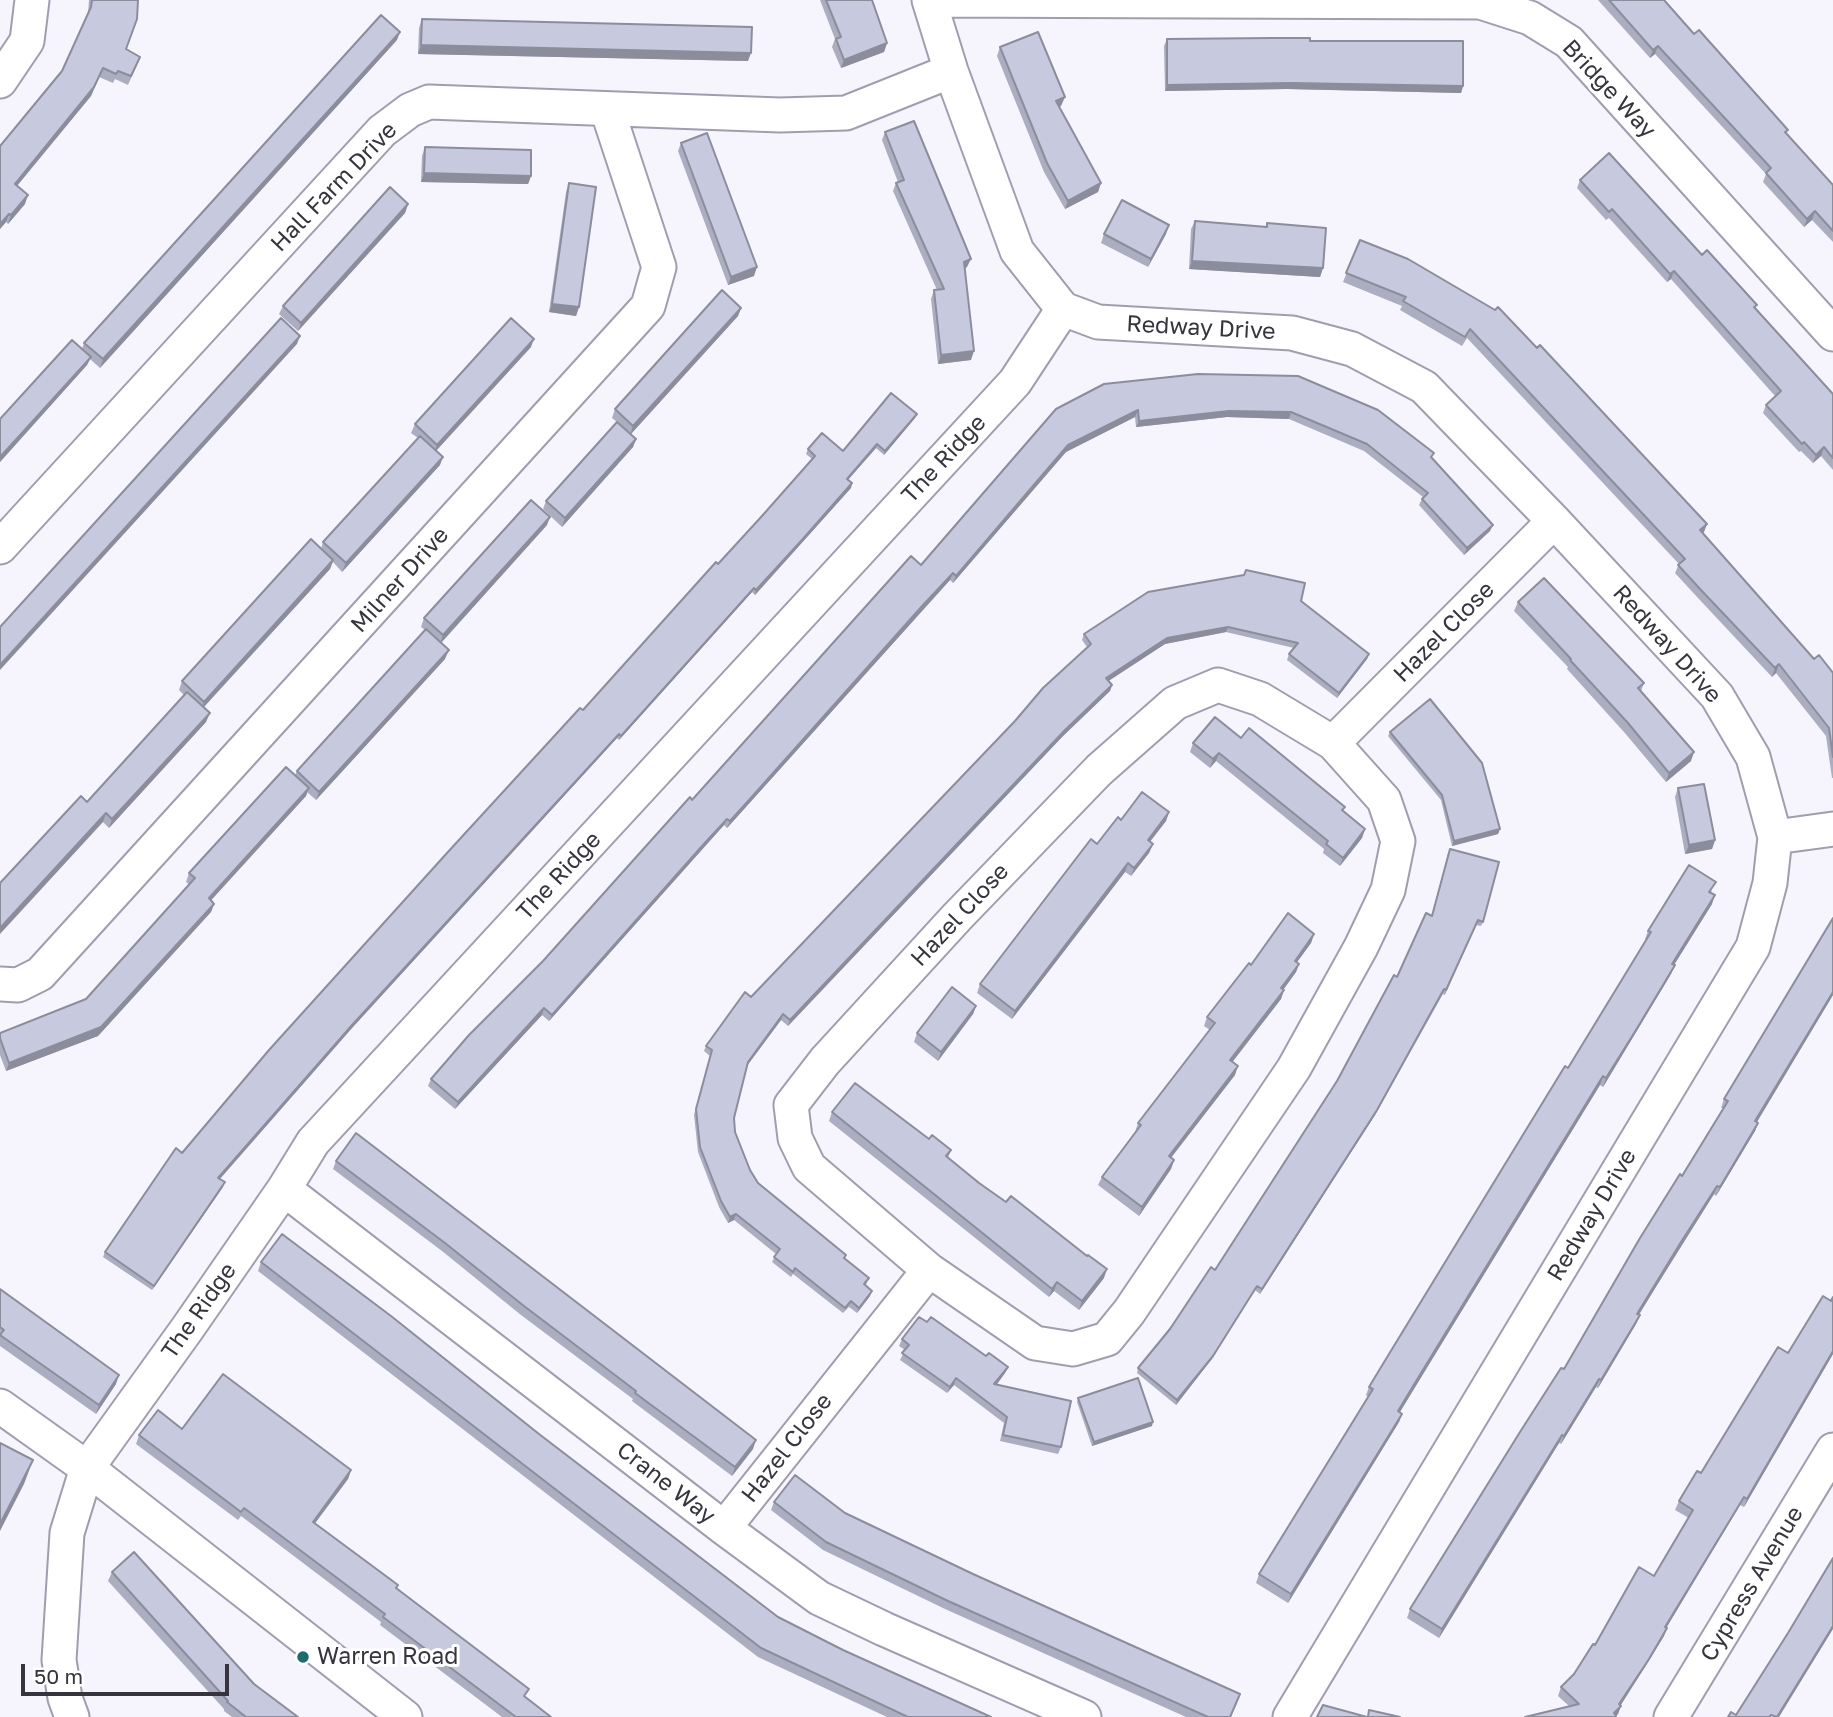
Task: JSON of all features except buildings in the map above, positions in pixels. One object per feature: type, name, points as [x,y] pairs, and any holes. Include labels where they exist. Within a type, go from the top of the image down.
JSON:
[{"type":"street","points":[[0,81],[27,41],[32,0]]},
{"type":"street","points":[[929,0],[951,71],[1017,251],[1063,309]]},
{"type":"street","name":"Bridge Way","points":[[929,0],[1480,2],[1530,18],[1569,43],[1833,334]]},
{"type":"street","name":"Hall Farm Drive","points":[[0,547],[382,131],[410,110],[429,103],[780,115],[846,113],[951,71]]},
{"type":"street","name":"Milner Drive","points":[[0,984],[18,985],[40,974],[648,306],[659,267],[607,109]]},
{"type":"street","name":"Redway Drive","points":[[1063,309],[1098,322],[1292,333],[1352,349],[1424,387],[1554,521],[1717,696],[1753,757],[1775,837],[1770,883],[1753,947],[1290,1717]]},
{"type":"street","name":"The Ridge","points":[[72,1717],[65,1698],[59,1660],[67,1533],[87,1468],[284,1189],[313,1142],[1015,382],[1063,309]]},
{"type":"street","name":"Hazel Close","points":[[1333,743],[1554,521]]},
{"type":"street","name":"Hazel Close","points":[[1219,685],[1260,699],[1333,743],[1384,800],[1398,841],[1388,890],[1361,947],[1294,1068],[1129,1312],[1107,1339],[1073,1349],[1035,1343],[929,1270],[809,1167],[795,1138],[791,1105],[825,1061],[957,917],[1099,770],[1175,703],[1219,685]]},
{"type":"street","points":[[1775,837],[1833,830]]},
{"type":"street","name":"Crane Way","points":[[284,1189],[724,1528],[820,1598],[1084,1717]]},
{"type":"street","name":"Hazel Close","points":[[724,1528],[929,1270]]},
{"type":"street","points":[[0,1406],[87,1468],[405,1717]]},
{"type":"street","name":"Cypress Avenue","points":[[1671,1717],[1833,1450]]},
{"type":"place","name":"Warren Road","points":[[303,1657]]}]
